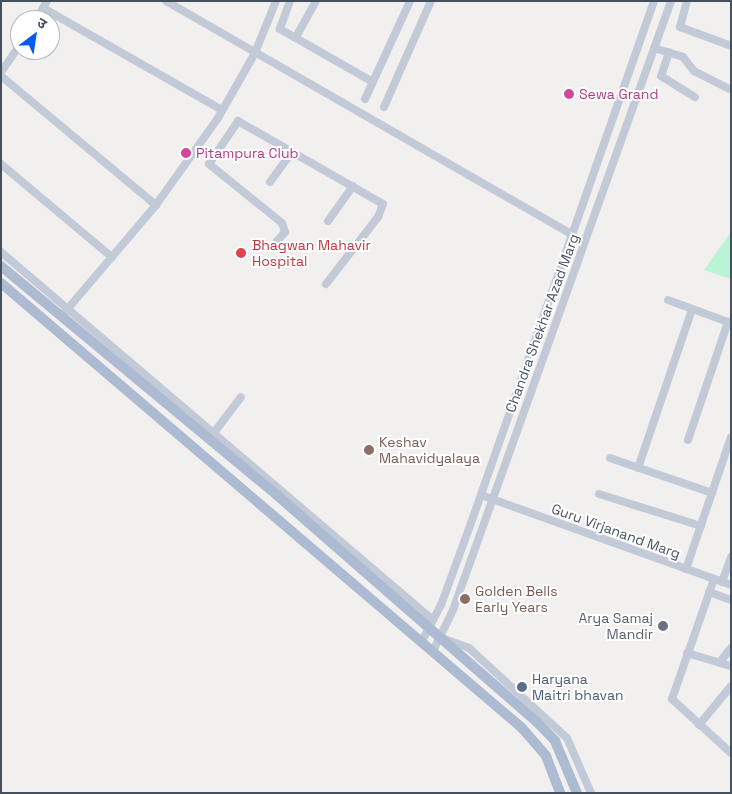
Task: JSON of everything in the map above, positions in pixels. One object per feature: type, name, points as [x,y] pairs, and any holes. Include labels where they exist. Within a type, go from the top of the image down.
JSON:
[{"type":"main road","points":[[1,266],[65,313],[96,344],[213,434],[431,624],[441,638],[555,741],[577,793]]},
{"type":"main road","points":[[1,283],[422,641],[539,745],[560,793]]},
{"type":"main road","points":[[86,356],[96,344]]},
{"type":"street","points":[[166,1],[572,234]]},
{"type":"street","points":[[65,313],[156,205],[222,110],[255,53],[276,1]]},
{"type":"street","points":[[278,26],[290,1]]},
{"type":"street","points":[[296,37],[316,1]]},
{"type":"street","points":[[365,99],[410,1]]},
{"type":"street","points":[[384,107],[431,1]]},
{"type":"street","name":"Chandra Shekhar Azad Marg","points":[[422,641],[431,624],[481,495],[654,1]]},
{"type":"street","name":"Chandra Shekhar Azad Marg","points":[[433,652],[441,638],[492,499],[671,1]]},
{"type":"street","points":[[679,25],[687,1]]},
{"type":"street","points":[[45,4],[222,110]]},
{"type":"street","points":[[664,19],[731,46]]},
{"type":"street","points":[[268,21],[373,82]]},
{"type":"street","points":[[654,48],[669,52],[729,89]]},
{"type":"street","points":[[669,52],[661,76],[695,97]]},
{"type":"street","points":[[1,72],[10,59]]},
{"type":"street","points":[[1,76],[156,205]]},
{"type":"street","points":[[277,242],[285,232],[282,223],[211,167],[209,159],[238,121],[354,186],[383,207],[326,284]]},
{"type":"street","points":[[270,182],[292,152]]},
{"type":"street","points":[[1,164],[112,258]]},
{"type":"street","points":[[328,221],[354,186]]},
{"type":"street","points":[[1,252],[65,313],[213,434],[241,397]]},
{"type":"street","points":[[668,300],[729,322],[688,440]]},
{"type":"street","points":[[638,468],[692,309]]},
{"type":"street","points":[[686,569],[731,437]]},
{"type":"street","points":[[610,458],[712,493]]},
{"type":"street","points":[[600,494],[700,526]]},
{"type":"street","name":"Guru Virjanand Marg","points":[[481,495],[731,585]]},
{"type":"street","points":[[722,582],[731,557]]},
{"type":"street","points":[[714,579],[672,699],[731,753]]},
{"type":"street","points":[[709,592],[731,600]]},
{"type":"street","points":[[441,638],[469,648],[567,738],[591,793]]},
{"type":"street","points":[[720,662],[731,648]]},
{"type":"street","points":[[687,653],[731,666]]},
{"type":"street","points":[[699,724],[731,686]]},
{"type":"green space","points":[[731,232],[731,279],[704,270]]},
{"type":"place","name":"Sewa Grand","points":[[569,94]]},
{"type":"place","name":"Pitampura Club","points":[[186,153]]},
{"type":"place","name":"Bhagwan Mahavir Hospital","points":[[241,253]]},
{"type":"place","name":"Keshav Mahavidyalaya","points":[[369,450]]},
{"type":"place","name":"Golden Bells Early Years","points":[[465,599]]},
{"type":"place","name":"Arya Samaj Mandir","points":[[663,626]]},
{"type":"place","name":"Haryana Maitri bhavan","points":[[522,687]]}]
